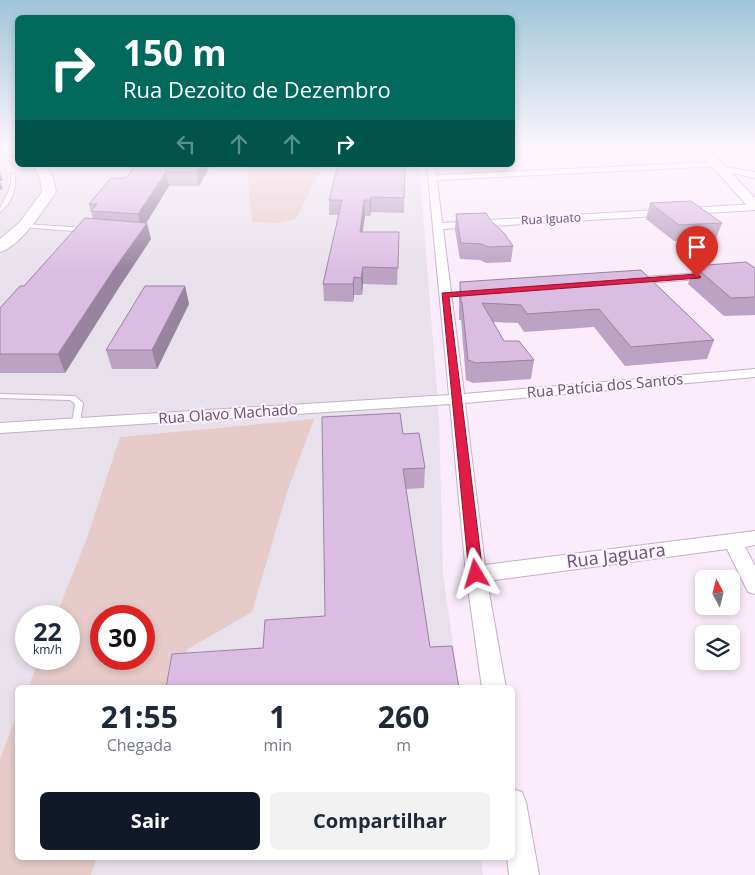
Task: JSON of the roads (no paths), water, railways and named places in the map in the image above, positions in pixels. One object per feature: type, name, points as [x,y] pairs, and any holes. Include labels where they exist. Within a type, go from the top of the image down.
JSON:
[{"type":"street","points":[[0,247],[24,226],[49,192],[49,189]]},
{"type":"street","points":[[433,189],[437,226],[449,294],[456,399],[476,574],[494,685]]},
{"type":"street","points":[[739,189],[755,207]]},
{"type":"street","name":"Rua Iguato","points":[[437,226],[755,207]]},
{"type":"street","points":[[619,282],[755,272]]},
{"type":"street","name":"Rua Patícia dos Santos","points":[[456,399],[755,373]]},
{"type":"street","name":"Rua Olavo Machado","points":[[0,428],[456,399]]},
{"type":"street","name":"Rua Jaguara","points":[[476,574],[755,538]]},
{"type":"street","points":[[733,541],[755,586]]},
{"type":"street","points":[[515,820],[524,875]]},
{"type":"lane","points":[[0,210],[12,189]]},
{"type":"lane","points":[[24,226],[89,230]]},
{"type":"lane","points":[[0,396],[72,398],[79,403],[76,424]]}]
